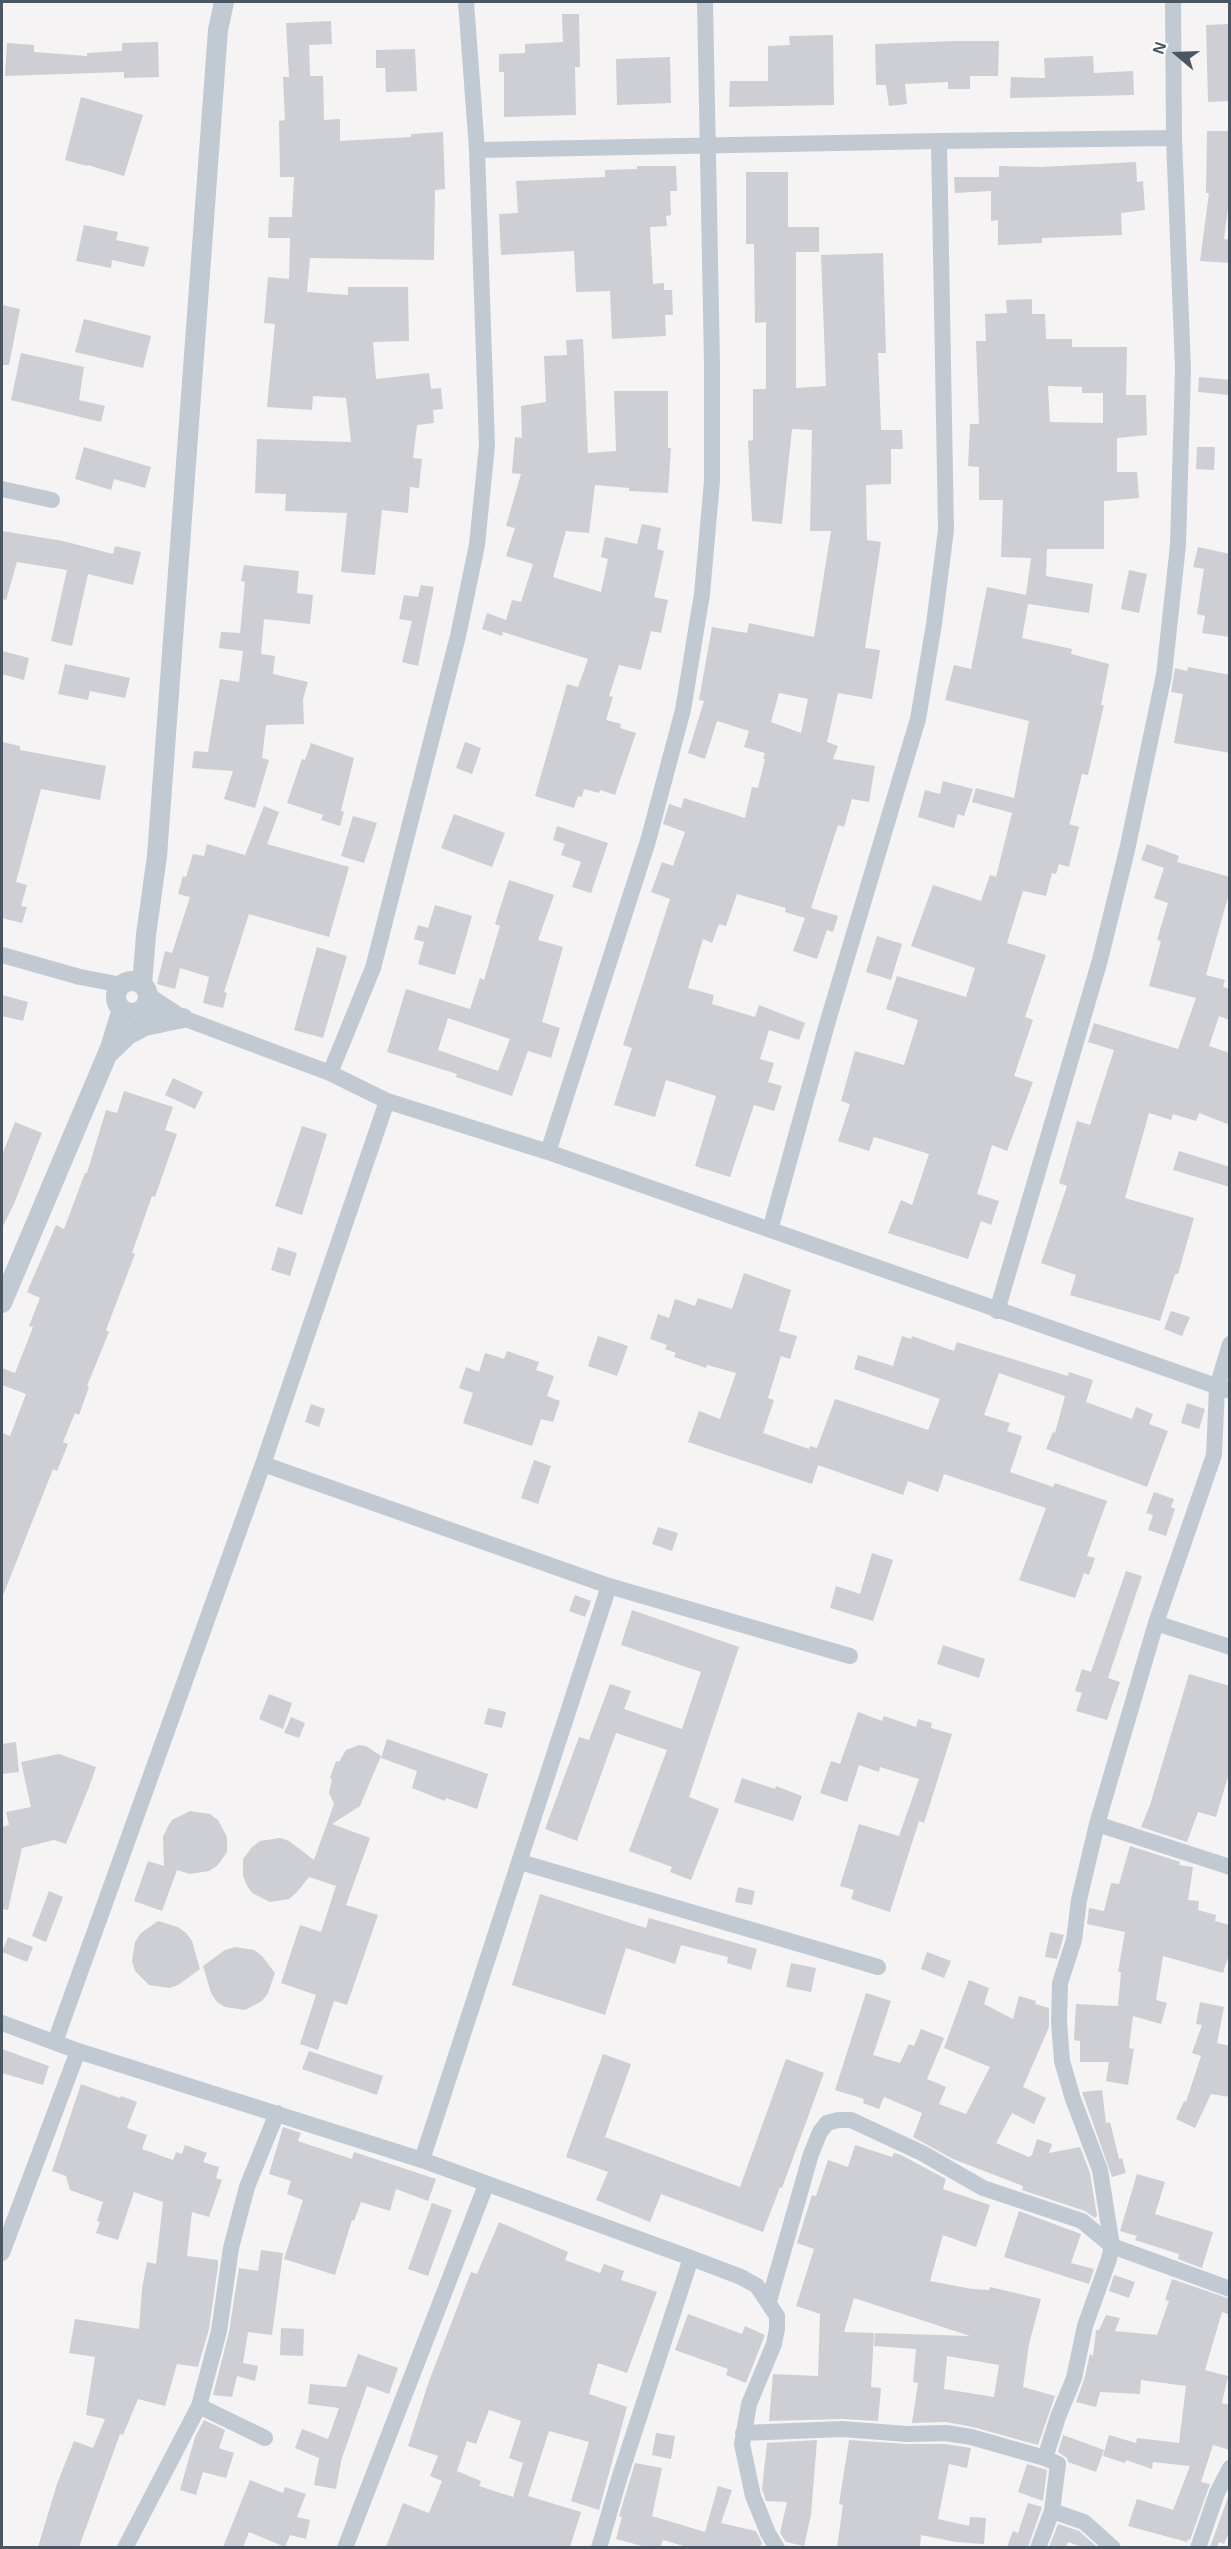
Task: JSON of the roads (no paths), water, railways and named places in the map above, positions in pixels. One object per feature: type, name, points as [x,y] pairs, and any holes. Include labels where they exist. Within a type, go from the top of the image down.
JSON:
[{"type":"street","points":[[211,2],[218,30]]},
{"type":"street","points":[[2,1303],[132,997],[144,953],[157,856],[218,30],[224,2]]},
{"type":"street","points":[[330,1073],[373,968],[458,636],[477,545],[487,445],[477,150],[466,2]]},
{"type":"street","points":[[548,1152],[648,841],[683,710],[702,594],[712,481],[705,2]]},
{"type":"street","points":[[997,1311],[1100,960],[1164,675],[1178,545],[1183,369],[1174,138],[1173,2]]},
{"type":"street","points":[[477,150],[1174,138]]},
{"type":"street","points":[[770,1230],[827,1024],[918,720],[934,624],[946,530],[939,141]]},
{"type":"street","points":[[2,489],[52,500]]},
{"type":"street","points":[[2,955],[80,977],[330,1073],[387,1101],[548,1152],[1223,1389]]},
{"type":"street","points":[[109,1051],[128,1035],[145,1026],[181,1016]]},
{"type":"street","points":[[55,2042],[263,1464],[387,1101]]},
{"type":"street","points":[[1045,2458],[1074,2378],[1085,2326],[1112,2246],[1100,2170],[1064,2070],[1059,2022],[1060,1983],[1074,1940],[1078,1900],[1097,1824],[1156,1623],[1214,1455],[1230,1344]]},
{"type":"street","points":[[263,1464],[609,1586],[850,1656]]},
{"type":"street","points":[[422,2160],[609,1586]]},
{"type":"street","points":[[1156,1623],[1230,1647]]},
{"type":"street","points":[[1097,1824],[1230,1868]]},
{"type":"street","points":[[520,1862],[878,1967]]},
{"type":"street","points":[[2,2023],[78,2051],[422,2160],[691,2258],[741,2277],[757,2286],[777,2316],[777,2330],[748,2404],[743,2433],[744,2457],[753,2496],[768,2533],[777,2547]]},
{"type":"street","points":[[2,2253],[78,2051]]},
{"type":"street","points":[[125,2547],[199,2406],[219,2331],[231,2248],[247,2187],[277,2113]]},
{"type":"street","points":[[769,2301],[811,2154],[820,2132],[827,2123],[838,2120],[850,2120],[922,2153],[982,2188],[1082,2221],[1112,2246],[1230,2289]]},
{"type":"street","points":[[345,2547],[486,2185]]},
{"type":"street","points":[[599,2547],[691,2258]]},
{"type":"street","points":[[199,2406],[265,2438]]},
{"type":"street","points":[[743,2433],[842,2429],[907,2434],[946,2433],[971,2437],[1045,2458],[1059,2464],[1052,2511],[1038,2547]]},
{"type":"street","points":[[1198,2547],[1217,2493],[1230,2468]]},
{"type":"street","points":[[1052,2511],[1084,2522],[1113,2547]]}]
